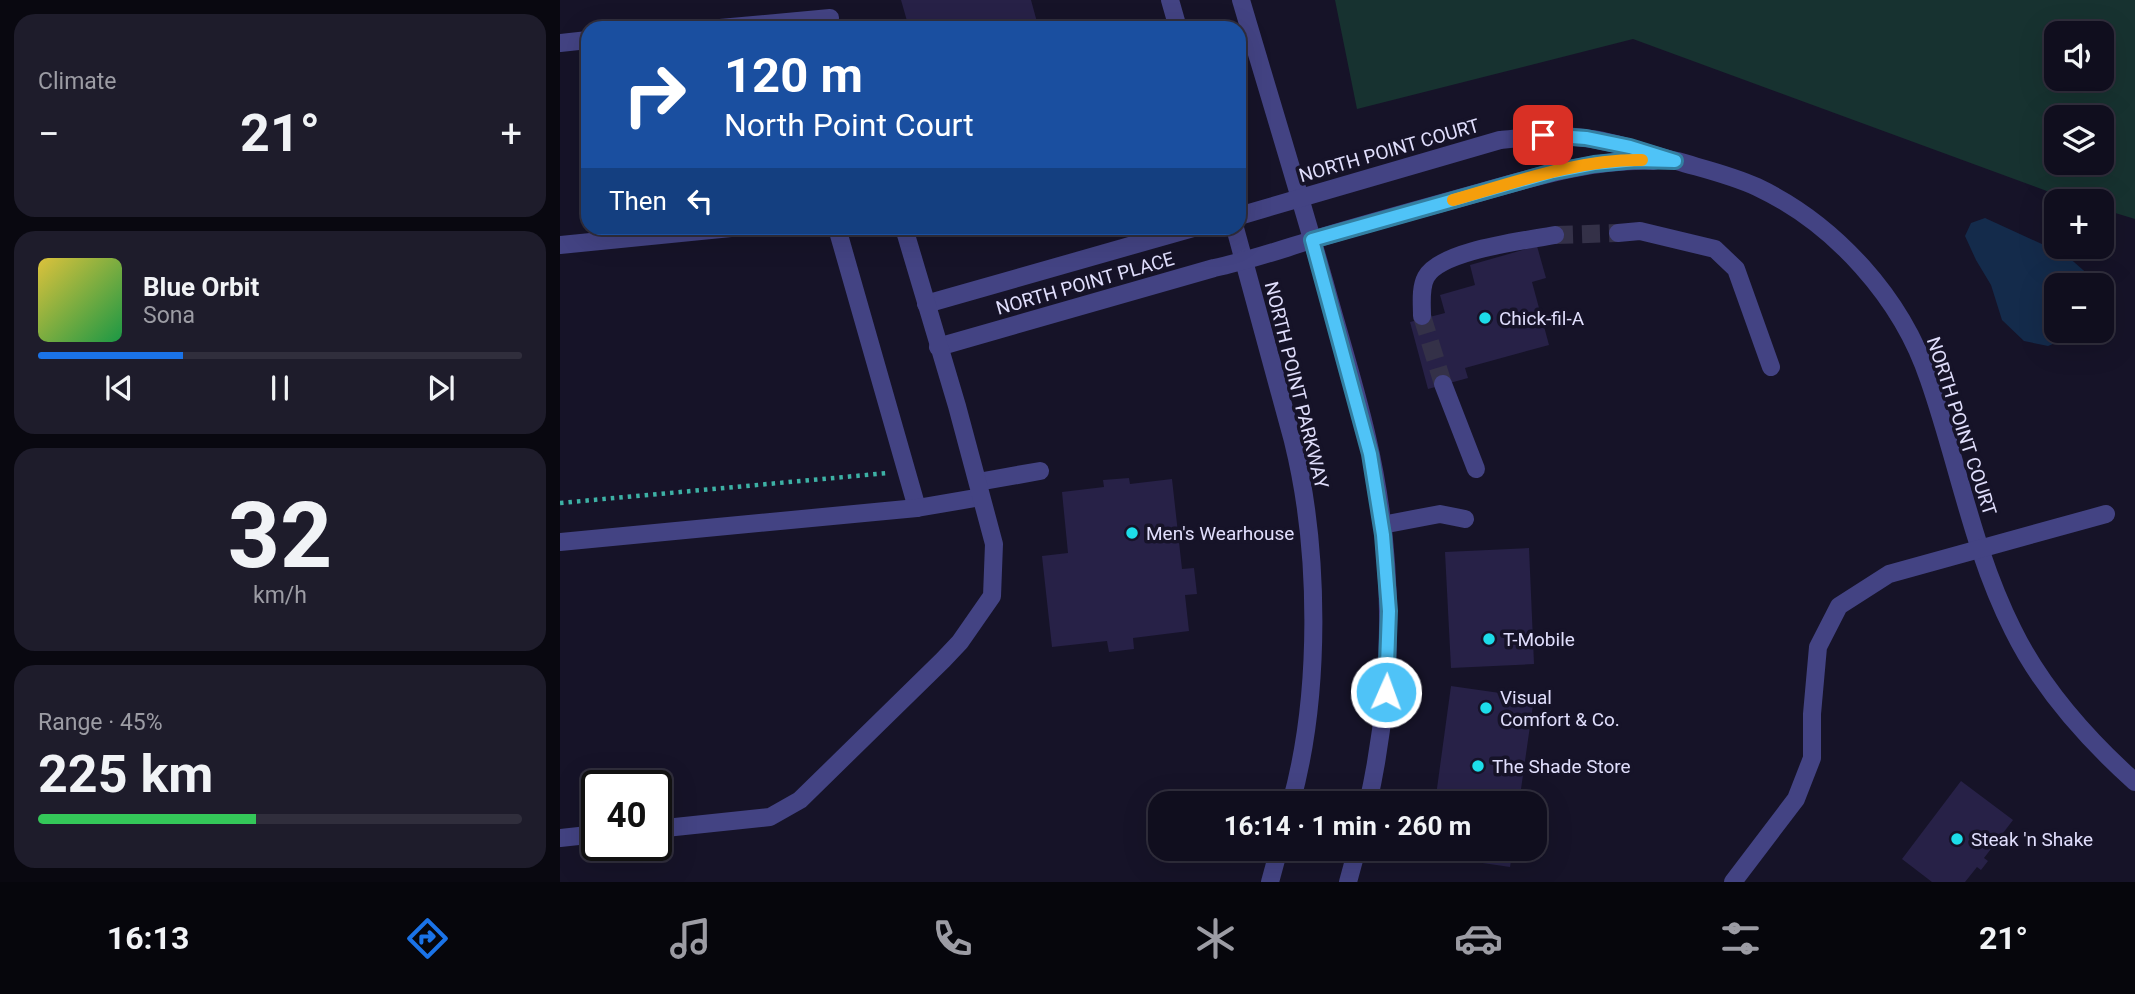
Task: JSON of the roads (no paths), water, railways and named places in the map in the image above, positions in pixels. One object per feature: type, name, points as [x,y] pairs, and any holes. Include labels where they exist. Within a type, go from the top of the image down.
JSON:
[{"type":"street","points":[[822,0],[832,21]]},
{"type":"street","points":[[1170,0],[1176,21]]},
{"type":"street","points":[[1241,0],[1367,436],[1382,525],[1389,611],[1386,692],[1371,791]]},
{"type":"street","points":[[560,43],[581,41]]},
{"type":"street","name":"NORTH POINT COURT","points":[[1246,214],[1500,140],[1543,135],[1586,138],[1719,171],[1759,188],[1796,209],[1858,262],[1909,332],[1928,377],[1980,547],[2012,630],[2032,665],[2081,731],[2135,782]]},
{"type":"street","name":"NORTH POINT COURT","points":[[1245,262],[1312,240],[1553,172],[1636,160],[1675,161]]},
{"type":"street","points":[[1618,233],[1640,231],[1715,249],[1736,269],[1771,367]]},
{"type":"street","points":[[560,244],[656,235]]},
{"type":"street","points":[[839,235],[917,508]]},
{"type":"street","points":[[672,826],[770,817],[800,800],[960,642],[992,596],[994,544],[906,235]]},
{"type":"street","name":"NORTH POINT PLACE","points":[[926,304],[1168,235]]},
{"type":"street","name":"NORTH POINT PARKWAY","points":[[1237,235],[1299,467],[1309,545],[1313,628],[1310,691],[1308,718],[1293,791]]},
{"type":"street","points":[[1422,316],[1422,290],[1426,277],[1444,260],[1480,249],[1555,235]]},
{"type":"street","name":"NORTH POINT PLACE","points":[[938,347],[1214,268],[1245,262]]},
{"type":"street","points":[[1443,384],[1476,469]]},
{"type":"street","points":[[560,542],[917,508],[1040,471]]},
{"type":"street","points":[[1382,525],[1440,514],[1465,519]]},
{"type":"street","points":[[1733,882],[1796,799],[1812,758],[1812,714],[1818,647],[1839,606],[1889,574],[2106,514]]},
{"type":"street","points":[[560,838],[581,836]]},
{"type":"street","points":[[1269,882],[1275,861]]},
{"type":"street","points":[[1348,882],[1354,861]]},
{"type":"water","points":[[1985,218],[2044,245],[2044,259],[2071,259],[2086,273],[2044,273],[2044,343],[2055,343],[2048,346],[2024,341],[2002,320],[1991,285],[1965,236],[1971,223]]},
{"type":"tunnel","points":[[1555,235],[1618,233]]},
{"type":"tunnel","points":[[1422,316],[1443,384]]},
{"type":"place","name":"Chick-fil-A","points":[[1485,318]]},
{"type":"place","name":"Men's Wearhouse","points":[[1132,533]]},
{"type":"place","name":"T-Mobile","points":[[1489,639]]},
{"type":"place","name":"Visual Comfort & Co.","points":[[1486,708]]},
{"type":"place","name":"The Shade Store","points":[[1478,766]]},
{"type":"place","name":"Steak 'n Shake","points":[[1957,839]]}]
